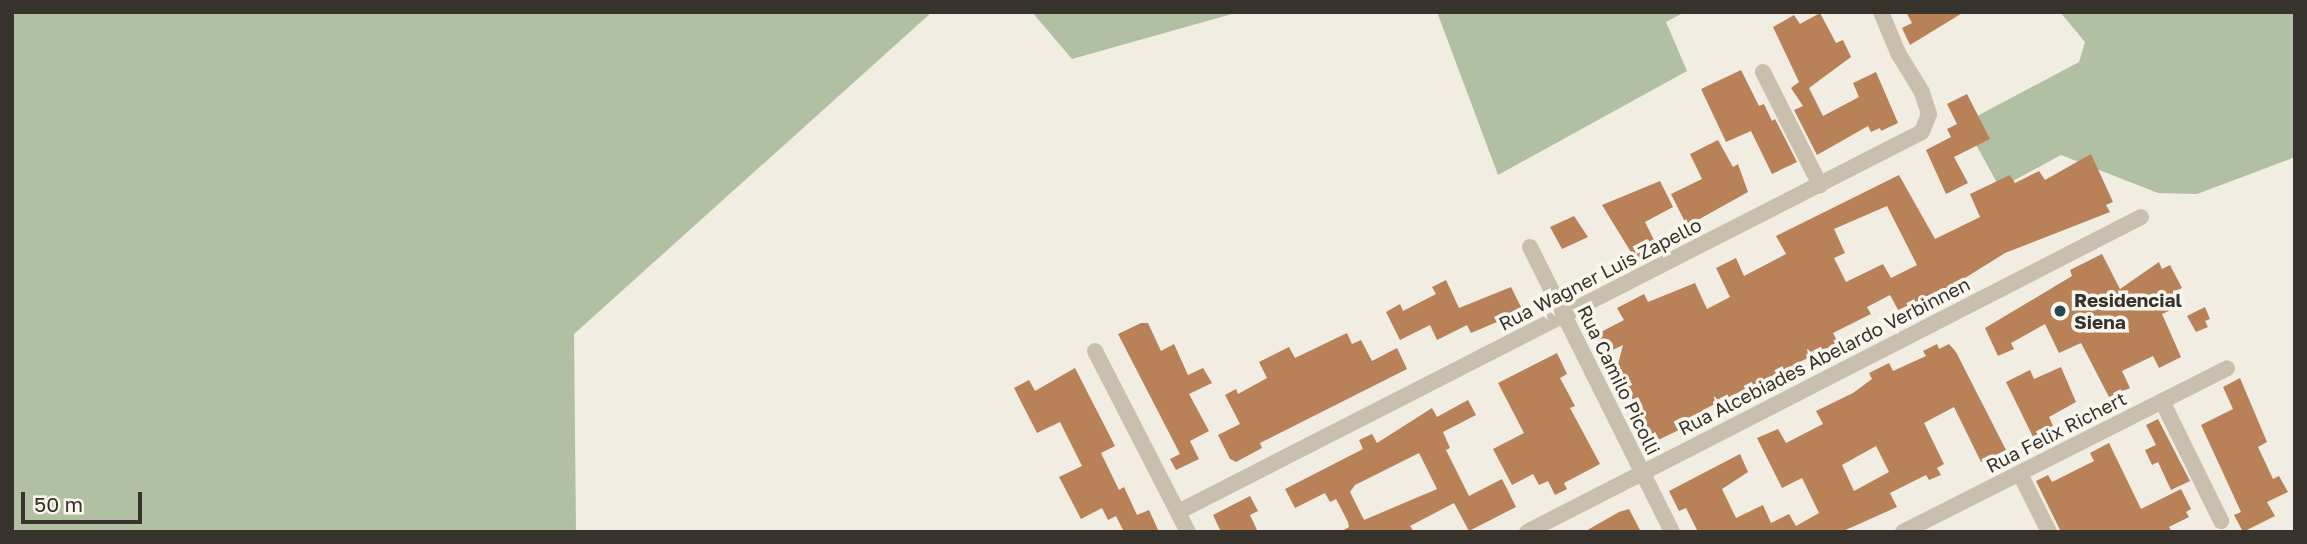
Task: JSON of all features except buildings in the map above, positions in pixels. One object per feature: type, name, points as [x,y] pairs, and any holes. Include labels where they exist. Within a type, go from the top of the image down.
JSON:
[{"type":"street","name":"Rua Wagner Luis Zapello","points":[[1178,512],[1922,132],[1928,114],[1922,92],[1898,53],[1881,12]]},
{"type":"street","points":[[1763,72],[1820,185]]},
{"type":"street","name":"Rua Alcebiades Abelardo Verbinnen","points":[[1527,532],[2141,217]]},
{"type":"street","name":"Rua Camilo Picolli","points":[[1530,247],[1672,532]]},
{"type":"street","points":[[1095,351],[1188,532]]},
{"type":"street","name":"Rua Felix Richert","points":[[1903,532],[1921,528],[2015,476],[2227,368]]},
{"type":"street","points":[[2167,399],[2225,518]]},
{"type":"street","points":[[2015,476],[2036,532]]},
{"type":"street","points":[[2015,476],[2049,532]]},
{"type":"green space","points":[[12,12],[932,12],[574,334],[576,532],[12,532]]},
{"type":"green space","points":[[1032,12],[1239,12],[1072,59]]},
{"type":"green space","points":[[1437,12],[1685,12],[1666,22],[1687,71],[1498,175]]},
{"type":"green space","points":[[2060,12],[2295,12],[2295,157],[2197,194],[2158,193],[2061,155],[2000,188],[1975,143],[1979,115],[2079,62],[2085,42]]},
{"type":"place","name":"Residencial Siena","points":[[2060,311]]}]
